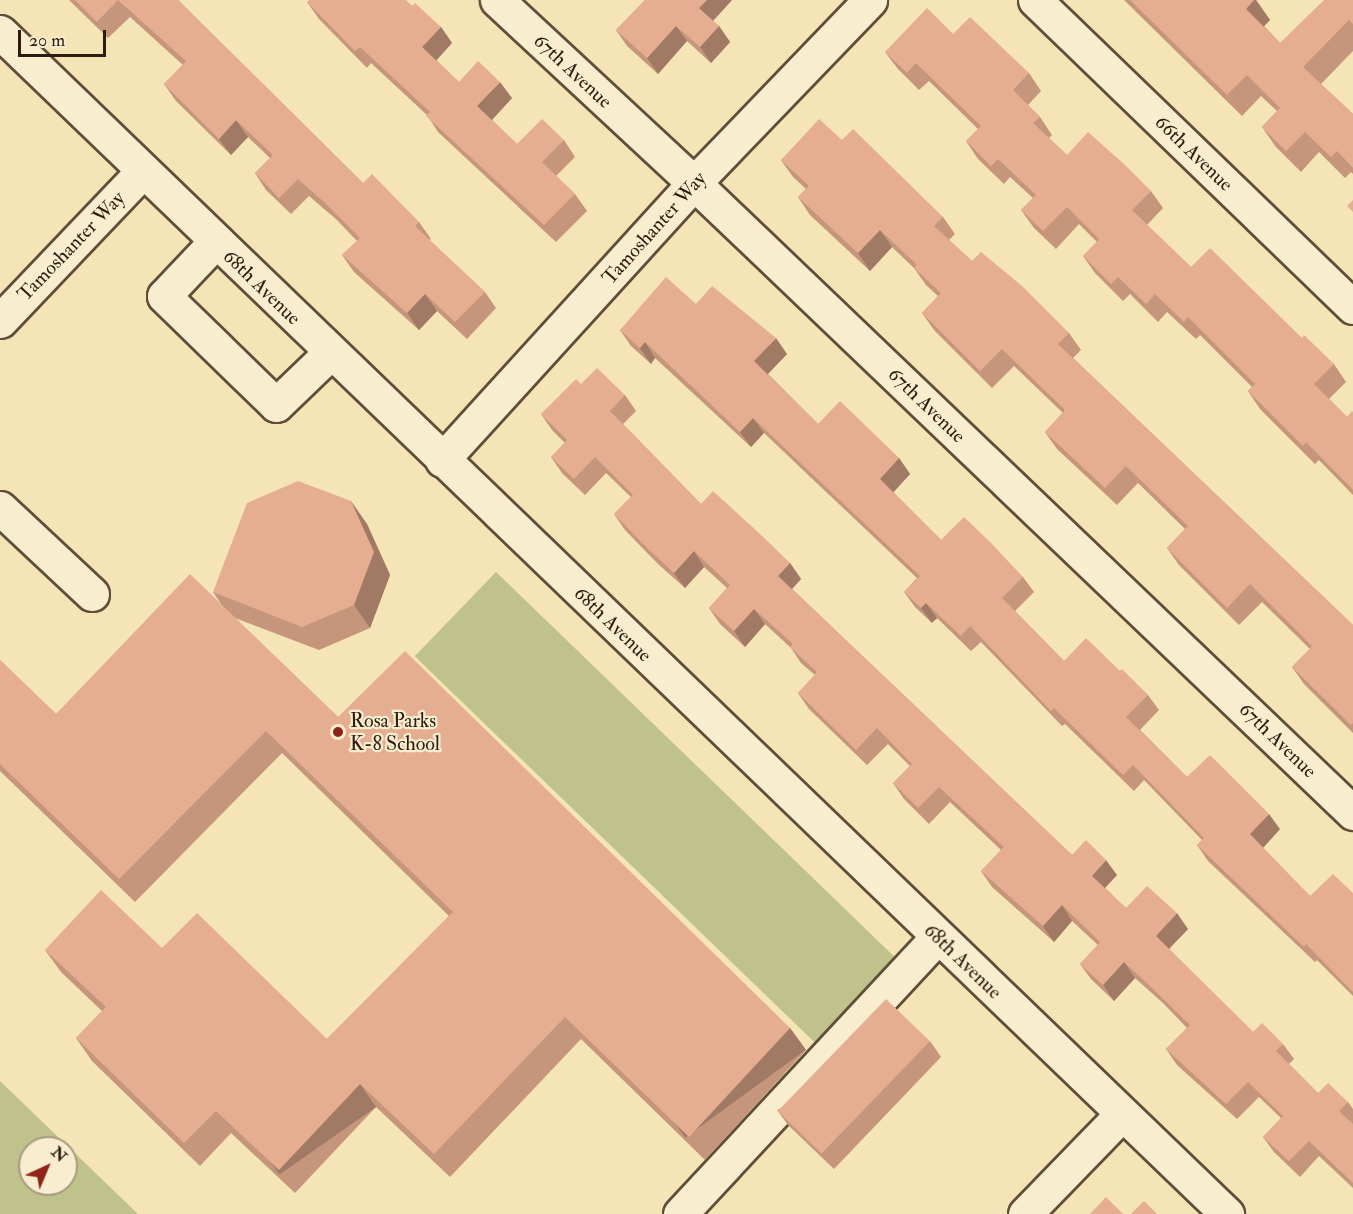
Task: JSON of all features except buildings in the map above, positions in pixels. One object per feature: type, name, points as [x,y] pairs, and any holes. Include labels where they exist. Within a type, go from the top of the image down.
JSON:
[{"type":"street","name":"67th Avenue","points":[[497,0],[694,183],[1353,813]]},
{"type":"street","name":"Tamoshanter Way","points":[[442,460],[694,183],[870,0]]},
{"type":"street","name":"66th Avenue","points":[[1035,0],[1353,307]]},
{"type":"street","name":"68th Avenue","points":[[0,32],[142,172],[1227,1214]]},
{"type":"street","name":"Tamoshanter Way","points":[[0,321],[142,172]]},
{"type":"street","points":[[215,242],[164,296],[276,405],[330,353]]},
{"type":"street","points":[[0,508],[92,594]]},
{"type":"street","points":[[680,1214],[938,936]]},
{"type":"street","points":[[1025,1214],[1122,1114]]},
{"type":"green space","points":[[496,572],[897,959],[815,1043],[415,656]]},
{"type":"green space","points":[[0,1081],[57,1136],[18,1136],[18,1196],[78,1196],[78,1156],[138,1214],[0,1214]]},
{"type":"place","name":"Rosa Parks K-8 School","points":[[338,732]]}]
